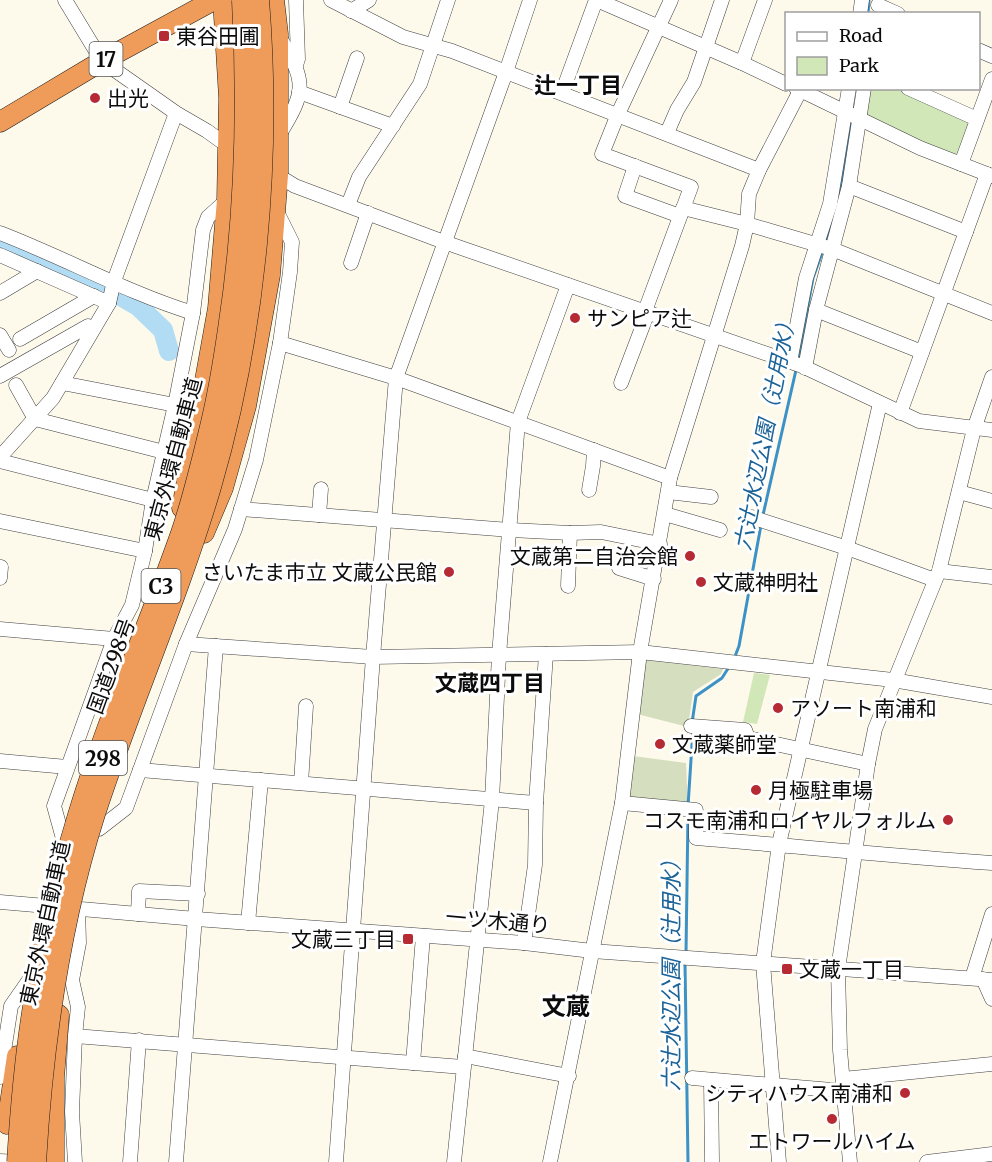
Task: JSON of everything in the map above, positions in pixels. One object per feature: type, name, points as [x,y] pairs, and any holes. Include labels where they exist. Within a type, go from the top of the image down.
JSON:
[{"type":"highway","name":"17","points":[[0,122],[102,61],[214,0]]},
{"type":"highway","points":[[185,556],[189,459],[218,308],[227,200],[230,98],[223,0]]},
{"type":"highway","name":"東京外環自動車道","points":[[17,1162],[21,1092],[31,1018],[45,943],[63,870],[98,756],[181,532],[209,431],[219,384],[234,290],[244,188],[246,80],[242,0]]},
{"type":"highway","name":"東京外環自動車道","points":[[36,1162],[40,1094],[49,1021],[78,873],[113,762],[199,526],[212,485],[235,386],[251,291],[260,190],[263,136],[259,0]]},
{"type":"highway","points":[[185,556],[223,488],[246,406],[270,275],[278,175],[278,34],[274,0]]},
{"type":"highway","name":"国道298号","points":[[5,1162],[7,1124],[22,1024],[51,906],[68,855],[185,556],[209,506],[227,400]]},
{"type":"highway","name":"国道298号","points":[[54,1162],[58,1026],[64,971],[99,829],[185,556]]},
{"type":"street","points":[[65,0],[102,61],[228,147],[295,186],[444,242],[798,365],[919,421],[992,430]]},
{"type":"street","points":[[296,0],[298,59],[296,65]]},
{"type":"street","points":[[331,0],[404,37],[433,45],[506,72],[759,170]]},
{"type":"street","points":[[351,11],[369,0]]},
{"type":"street","points":[[348,205],[359,177],[420,84],[448,0]]},
{"type":"street","points":[[336,1162],[396,378],[530,0]]},
{"type":"street","points":[[562,93],[597,0],[785,84]]},
{"type":"street","points":[[621,383],[691,187],[602,154],[671,0]]},
{"type":"street","points":[[667,134],[676,110],[694,82],[722,0]]},
{"type":"street","points":[[742,63],[765,0]]},
{"type":"street","points":[[877,6],[893,12]]},
{"type":"street","points":[[277,138],[295,109],[299,93],[296,65],[278,34]]},
{"type":"street","points":[[340,107],[357,58]]},
{"type":"street","points":[[961,164],[992,79]]},
{"type":"street","points":[[550,1162],[622,803],[640,652],[670,478],[733,277],[747,224],[749,194],[798,90],[920,148],[990,175],[966,232],[900,412]]},
{"type":"street","points":[[798,365],[806,278],[824,246],[849,186],[852,115],[849,90]]},
{"type":"street","points":[[798,365],[816,310],[830,204],[852,115],[863,90]]},
{"type":"street","points":[[912,90],[977,119]]},
{"type":"street","points":[[299,93],[393,126]]},
{"type":"street","points":[[153,500],[1,456],[53,398],[109,303],[114,281],[176,113]]},
{"type":"street","points":[[635,166],[625,196],[682,212],[747,224],[824,246],[992,313]]},
{"type":"street","points":[[849,186],[966,232]]},
{"type":"street","points":[[68,855],[54,806],[66,767],[114,639],[132,605],[193,313],[203,230],[208,217],[227,200]]},
{"type":"street","points":[[99,829],[126,807],[186,644],[235,529],[256,460],[280,343],[292,242],[276,210]]},
{"type":"street","points":[[351,263],[368,213]]},
{"type":"street","points":[[0,233],[39,248],[160,303],[193,313]]},
{"type":"street","points":[[0,255],[109,303]]},
{"type":"street","points":[[0,293],[37,271]]},
{"type":"street","points":[[454,1162],[492,800],[499,655],[511,530],[518,422],[568,285]]},
{"type":"street","points":[[20,339],[94,296]]},
{"type":"street","points":[[816,310],[922,352]]},
{"type":"street","points":[[0,376],[88,326],[93,329]]},
{"type":"street","points":[[0,335],[9,350]]},
{"type":"street","points":[[280,343],[396,378],[670,478]]},
{"type":"street","points":[[850,1162],[838,969],[868,764],[875,729],[937,575],[974,429],[992,377]]},
{"type":"street","points":[[62,383],[175,405]]},
{"type":"street","points":[[16,385],[35,419],[164,452]]},
{"type":"street","points":[[779,1162],[763,963],[779,844],[880,403]]},
{"type":"street","points":[[589,490],[594,466],[594,450]]},
{"type":"street","points":[[319,515],[321,489]]},
{"type":"street","points":[[668,492],[711,497]]},
{"type":"street","points":[[959,492],[992,501]]},
{"type":"street","points":[[241,509],[511,530],[601,532],[660,544]]},
{"type":"street","points":[[665,514],[720,530]]},
{"type":"street","points":[[751,517],[937,575],[992,577]]},
{"type":"street","points":[[0,521],[145,551]]},
{"type":"street","points":[[568,586],[570,533]]},
{"type":"street","points":[[0,578],[1,567]]},
{"type":"street","points":[[619,568],[654,579]]},
{"type":"street","points":[[0,629],[114,639]]},
{"type":"street","points":[[186,644],[373,657],[640,652],[893,680],[992,696]]},
{"type":"street","points":[[176,1162],[216,646]]},
{"type":"street","points":[[524,943],[535,865],[546,654]]},
{"type":"street","points":[[301,783],[306,706]]},
{"type":"street","points":[[691,726],[746,730],[748,738],[868,764]]},
{"type":"street","points":[[0,762],[66,767]]},
{"type":"street","points":[[140,770],[537,803]]},
{"type":"street","points":[[248,923],[261,780]]},
{"type":"street","points":[[622,803],[696,810],[696,838],[992,863]]},
{"type":"street","points":[[138,914],[139,891],[198,894]]},
{"type":"street","name":"一ツ木通り","points":[[0,902],[196,920],[476,939],[592,951],[982,979]]},
{"type":"street","points":[[75,1162],[72,1112],[78,1007],[72,980],[79,943],[78,908]]},
{"type":"street","points":[[992,914],[982,979],[992,999]]},
{"type":"street","points":[[413,1063],[423,936]]},
{"type":"street","points":[[0,1077],[11,1006],[34,973]]},
{"type":"street","points":[[75,1036],[413,1063],[464,1062],[569,1076]]},
{"type":"street","points":[[130,1162],[139,1040]]},
{"type":"street","points":[[692,1078],[773,1086],[844,1085],[992,1064]]},
{"type":"street","points":[[711,1080],[712,1162]]},
{"type":"street","points":[[927,1162],[992,1154]]},
{"type":"street","points":[[0,1161],[17,1162]]},
{"type":"green space","points":[[869,90],[899,90],[969,119],[971,124],[960,155],[954,157],[865,116]]},
{"type":"green space","points":[[644,660],[723,669],[721,674],[693,692],[688,727],[637,714]]},
{"type":"green space","points":[[754,673],[770,675],[757,724],[743,722]]},
{"type":"green space","points":[[633,756],[686,763],[688,809],[628,800]]},
{"type":"waterway","name":"六辻水辺公園（辻用水）","points":[[868,12],[869,0]]},
{"type":"waterway","name":"六辻水辺公園（辻用水）","points":[[838,204],[852,118]]},
{"type":"waterway","name":"六辻水辺公園（辻用水）","points":[[825,244],[836,210]]},
{"type":"waterway","points":[[0,245],[36,258],[119,295],[138,306],[163,330],[169,351]]},
{"type":"waterway","name":"六辻水辺公園（辻用水）","points":[[798,360],[813,278],[823,250]]},
{"type":"waterway","name":"六辻水辺公園（辻用水）","points":[[763,515],[796,370]]},
{"type":"waterway","name":"六辻水辺公園（辻用水）","points":[[734,659],[739,646],[761,525]]},
{"type":"waterway","name":"六辻水辺公園（辻用水）","points":[[692,723],[696,696],[722,678],[729,667]]},
{"type":"waterway","name":"六辻水辺公園（辻用水）","points":[[688,806],[693,729]]},
{"type":"waterway","name":"六辻水辺公園（辻用水）","points":[[686,953],[688,813]]},
{"type":"waterway","name":"六辻水辺公園（辻用水）","points":[[685,963],[688,1162]]},
{"type":"place","name":"東谷田圃","points":[[164,36]]},
{"type":"place","name":"出光","points":[[95,98]]},
{"type":"place","name":"サンピア辻","points":[[575,318]]},
{"type":"place","name":"文蔵第二自治会館","points":[[690,556]]},
{"type":"place","name":"さいたま市立 文蔵公民館","points":[[449,572]]},
{"type":"place","name":"文蔵神明社","points":[[701,582]]},
{"type":"place","name":"アソート南浦和","points":[[778,708]]},
{"type":"place","name":"文蔵薬師堂","points":[[660,744]]},
{"type":"place","name":"月極駐車場","points":[[756,790]]},
{"type":"place","name":"コスモ南浦和ロイヤルフォルム","points":[[948,820]]},
{"type":"place","name":"文蔵三丁目","points":[[408,939]]},
{"type":"place","name":"文蔵一丁目","points":[[787,969]]},
{"type":"place","name":"シティハウス南浦和","points":[[905,1093]]},
{"type":"place","name":"エトワールハイム","points":[[832,1119]]},
{"type":"district","name":"辻一丁目","points":[[578,85]]},
{"type":"district","name":"文蔵四丁目","points":[[490,683]]},
{"type":"district","name":"文蔵","points":[[566,1006]]}]
